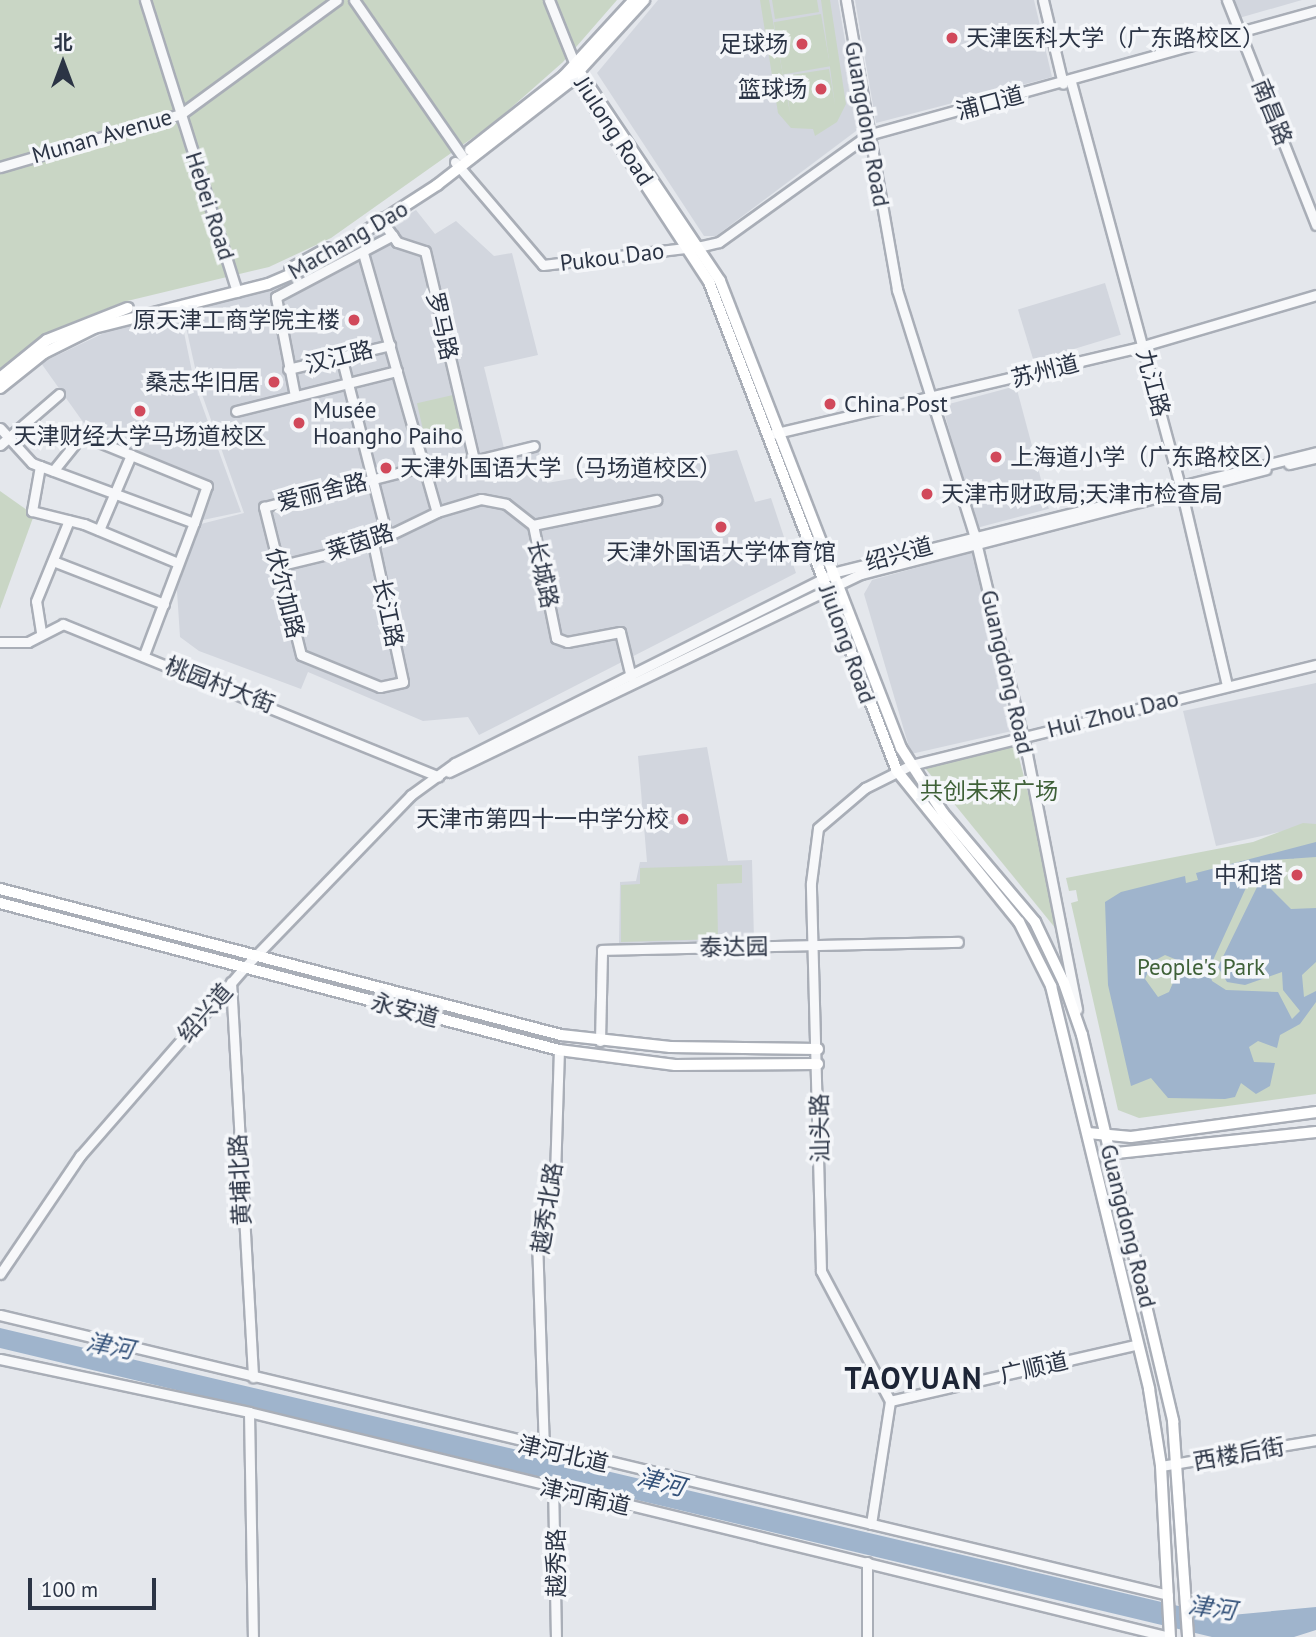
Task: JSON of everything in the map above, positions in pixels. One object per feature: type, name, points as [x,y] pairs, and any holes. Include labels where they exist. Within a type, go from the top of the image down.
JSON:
[{"type":"main road","name":"Machang Dao","points":[[0,388],[70,337],[139,312],[236,289],[292,268],[381,220],[579,70],[634,0]]},
{"type":"main road","name":"Machang Dao","points":[[590,54],[645,0]]},
{"type":"main road","points":[[587,86],[590,54]]},
{"type":"main road","points":[[579,70],[587,86]]},
{"type":"main road","name":"Jiulong Road","points":[[587,86],[697,246],[838,578],[911,765],[1035,922],[1082,1035]]},
{"type":"main road","name":"Machang Dao","points":[[0,378],[47,340],[109,314],[236,289]]},
{"type":"main road","name":"Jiulong Road","points":[[775,433],[826,583],[897,771],[1019,922],[1065,1029]]},
{"type":"main road","name":"永安道","points":[[0,889],[600,1041],[818,1049]]},
{"type":"main road","name":"永安道","points":[[0,903],[559,1050],[675,1065],[818,1064]]},
{"type":"main road","name":"Guangdong Road","points":[[1065,1029],[1138,1344],[1161,1466],[1170,1637]]},
{"type":"main road","name":"Guangdong Road","points":[[1082,1035],[1180,1465],[1188,1637]]},
{"type":"main road","points":[[1088,1133],[1106,1138],[1316,1112]]},
{"type":"main road","points":[[1093,1151],[1111,1155],[1316,1132]]},
{"type":"street","name":"Hebei Road","points":[[145,0],[236,289]]},
{"type":"street","name":"Munan Avenue","points":[[0,167],[181,114],[337,0]]},
{"type":"street","points":[[354,0],[459,162]]},
{"type":"street","points":[[549,0],[579,70]]},
{"type":"street","name":"Guangdong Road","points":[[846,0],[897,290],[934,399],[975,538],[1022,736],[1082,1035]]},
{"type":"street","name":"九江路","points":[[1043,0],[1143,346],[1181,488],[1227,686]]},
{"type":"street","name":"南昌路","points":[[1227,0],[1316,225]]},
{"type":"street","name":"浦口道","points":[[697,246],[719,243],[868,135],[1067,83],[1316,11]]},
{"type":"street","name":"Pukou Dao","points":[[459,162],[543,265],[697,246]]},
{"type":"street","name":"罗马路","points":[[381,220],[393,235],[425,251],[474,460]]},
{"type":"street","points":[[295,396],[276,297],[393,235]]},
{"type":"street","points":[[363,253],[437,512]]},
{"type":"street","name":"苏州道","points":[[775,433],[934,399],[1143,346],[1316,295]]},
{"type":"street","name":"汉江路","points":[[288,369],[390,345]]},
{"type":"street","points":[[341,356],[386,532]]},
{"type":"street","points":[[236,411],[397,371]]},
{"type":"street","points":[[0,445],[59,394]]},
{"type":"street","points":[[0,428],[40,466],[194,523]]},
{"type":"street","points":[[52,471],[82,435],[207,486],[144,655]]},
{"type":"street","name":"爱丽舍路","points":[[264,507],[372,479],[534,446]]},
{"type":"street","name":"绍兴道","points":[[1181,488],[1316,452]]},
{"type":"street","points":[[99,530],[131,455]]},
{"type":"street","name":"绍兴道","points":[[0,1274],[80,1156],[231,982],[411,795],[438,776],[631,677],[838,578],[975,538],[1316,458]]},
{"type":"street","points":[[40,466],[32,512],[99,530],[178,563]]},
{"type":"street","name":"长城路","points":[[437,512],[481,499],[506,504],[533,525],[556,638],[567,642],[620,632],[631,677]]},
{"type":"street","points":[[533,525],[656,500]]},
{"type":"street","name":"伏尔加路","points":[[264,507],[301,654],[380,687],[403,682]]},
{"type":"street","name":"莱茵路","points":[[278,566],[373,543],[386,532],[425,523],[437,512]]},
{"type":"street","points":[[41,632],[36,601],[69,520]]},
{"type":"street","name":"长江路","points":[[373,543],[403,682]]},
{"type":"street","points":[[52,561],[164,604]]},
{"type":"street","name":"绍兴道","points":[[438,776],[826,583]]},
{"type":"street","name":"桃园村大街","points":[[0,642],[28,642],[41,632],[64,624],[438,776]]},
{"type":"street","name":"Hui Zhou Dao","points":[[911,765],[1316,665]]},
{"type":"street","name":"汕头路","points":[[890,1401],[821,1271],[818,1049],[811,850],[818,828],[897,771],[911,765]]},
{"type":"street","name":"泰达园","points":[[600,1041],[602,950],[958,942]]},
{"type":"street","name":"黄埔北路","points":[[231,982],[253,1377]]},
{"type":"street","name":"越秀北路","points":[[544,1450],[537,1244],[555,1176],[559,1050]]},
{"type":"street","name":"津河北道","points":[[0,1315],[544,1450],[1168,1595]]},
{"type":"street","name":"广顺道","points":[[890,1401],[1138,1344]]},
{"type":"street","name":"津河南道","points":[[0,1359],[249,1412],[1170,1637]]},
{"type":"street","points":[[871,1524],[890,1401]]},
{"type":"street","points":[[249,1412],[253,1637]]},
{"type":"street","name":"西楼后街","points":[[1161,1466],[1180,1465],[1316,1440]]},
{"type":"street","name":"越秀路","points":[[551,1486],[556,1637]]},
{"type":"street","points":[[867,1562],[867,1637]]},
{"type":"shaded area","points":[[658,0],[838,0],[860,128],[716,236],[704,236],[597,73]]},
{"type":"shaded area","name":"天津医科大学（广东路校区）","points":[[855,0],[1034,0],[1052,77],[876,123]]},
{"type":"shaded area","points":[[1234,0],[1302,0],[1239,18]]},
{"type":"shaded area","name":"天津外国语大学（马场道校区）","points":[[416,210],[435,234],[456,221],[494,256],[512,253],[538,355],[484,367],[504,448],[536,441],[547,483],[737,450],[755,502],[771,498],[796,573],[479,735],[468,717],[423,721],[308,672],[301,689],[199,651],[180,637],[176,576],[197,525],[244,513],[199,386],[183,313],[307,277]]},
{"type":"shaded area","points":[[1105,283],[1121,335],[1034,361],[1018,310]]},
{"type":"shaded area","name":"天津财经大学马场道校区","points":[[180,313],[195,386],[241,512],[198,521],[211,485],[93,436],[41,363],[106,332]]},
{"type":"shaded area","name":"上海道小学（广东路校区）","points":[[1016,386],[1049,509],[975,528],[943,406]]},
{"type":"shaded area","points":[[973,552],[1012,731],[911,754],[864,594],[872,580]]},
{"type":"shaded area","points":[[1316,683],[1316,824],[1216,846],[1183,711]]},
{"type":"shaded area","name":"天津市第四十一中学分校","points":[[707,747],[728,861],[752,860],[754,940],[619,944],[620,882],[636,881],[640,862],[647,862],[638,756]]},
{"type":"green space","points":[[0,0],[617,0],[563,62],[495,122],[331,238],[269,267],[123,302],[53,330],[0,369]]},
{"type":"green space","points":[[760,0],[769,0],[790,113],[785,76],[829,69],[835,105],[821,0],[830,0],[846,104],[837,122],[815,136],[813,129],[791,128],[778,113]]},
{"type":"green space","points":[[772,0],[817,0],[819,12],[775,19]]},
{"type":"green space","name":"足球场","points":[[821,14],[830,66],[783,75],[774,22]]},
{"type":"green space","points":[[453,395],[463,438],[427,446],[417,403]]},
{"type":"green space","points":[[0,491],[34,515],[0,609]]},
{"type":"green space","name":"共创未来广场","points":[[1016,746],[1045,859],[1056,929],[925,768]]},
{"type":"green space","name":"People's Park","points":[[1303,823],[1316,824],[1316,1094],[1139,1118],[1118,1110],[1071,903],[1078,901],[1076,890],[1069,891],[1066,878],[1253,842]]},
{"type":"green space","points":[[742,865],[742,883],[717,884],[718,939],[621,942],[621,885],[640,884],[640,868]]},
{"type":"water","name":"People's Park","points":[[1316,842],[1316,857],[1272,860],[1250,879],[1209,969],[1212,981],[1226,990],[1278,992],[1292,1019],[1300,1011],[1283,990],[1282,972],[1245,985],[1227,982],[1218,967],[1258,885],[1267,885],[1291,909],[1316,908],[1316,962],[1302,975],[1304,997],[1316,991],[1316,1002],[1300,1024],[1280,1035],[1277,1048],[1258,1041],[1249,1047],[1254,1062],[1275,1063],[1270,1086],[1256,1094],[1241,1083],[1235,1097],[1225,1099],[1168,1098],[1151,1078],[1131,1086],[1108,985],[1105,902],[1121,892],[1185,876],[1186,883],[1198,880],[1196,873]],"holes":[[[1165,955],[1182,962],[1169,992],[1158,997],[1145,979],[1152,962]]]},
{"type":"water","name":"津河","points":[[0,1328],[1221,1616],[1316,1607],[1316,1630],[1294,1637],[1212,1637],[0,1348]]},
{"type":"place","name":"天津医科大学（广东路校区）","points":[[952,38]]},
{"type":"place","name":"足球场","points":[[802,44]]},
{"type":"place","name":"篮球场","points":[[821,89]]},
{"type":"place","name":"原天津工商学院主楼","points":[[354,320]]},
{"type":"place","name":"桑志华旧居","points":[[274,382]]},
{"type":"place","name":"China Post","points":[[830,404]]},
{"type":"place","name":"天津财经大学马场道校区","points":[[140,411]]},
{"type":"place","name":"Musée Hoangho Paiho","points":[[299,423]]},
{"type":"place","name":"上海道小学（广东路校区）","points":[[996,457]]},
{"type":"place","name":"天津外国语大学（马场道校区）","points":[[386,468]]},
{"type":"place","name":"天津市财政局;天津市检查局","points":[[927,494]]},
{"type":"place","name":"天津外国语大学体育馆","points":[[721,527]]},
{"type":"place","name":"天津市第四十一中学分校","points":[[683,819]]},
{"type":"place","name":"中和塔","points":[[1297,875]]},
{"type":"district","name":"TAOYUAN","points":[[914,1378]]}]
